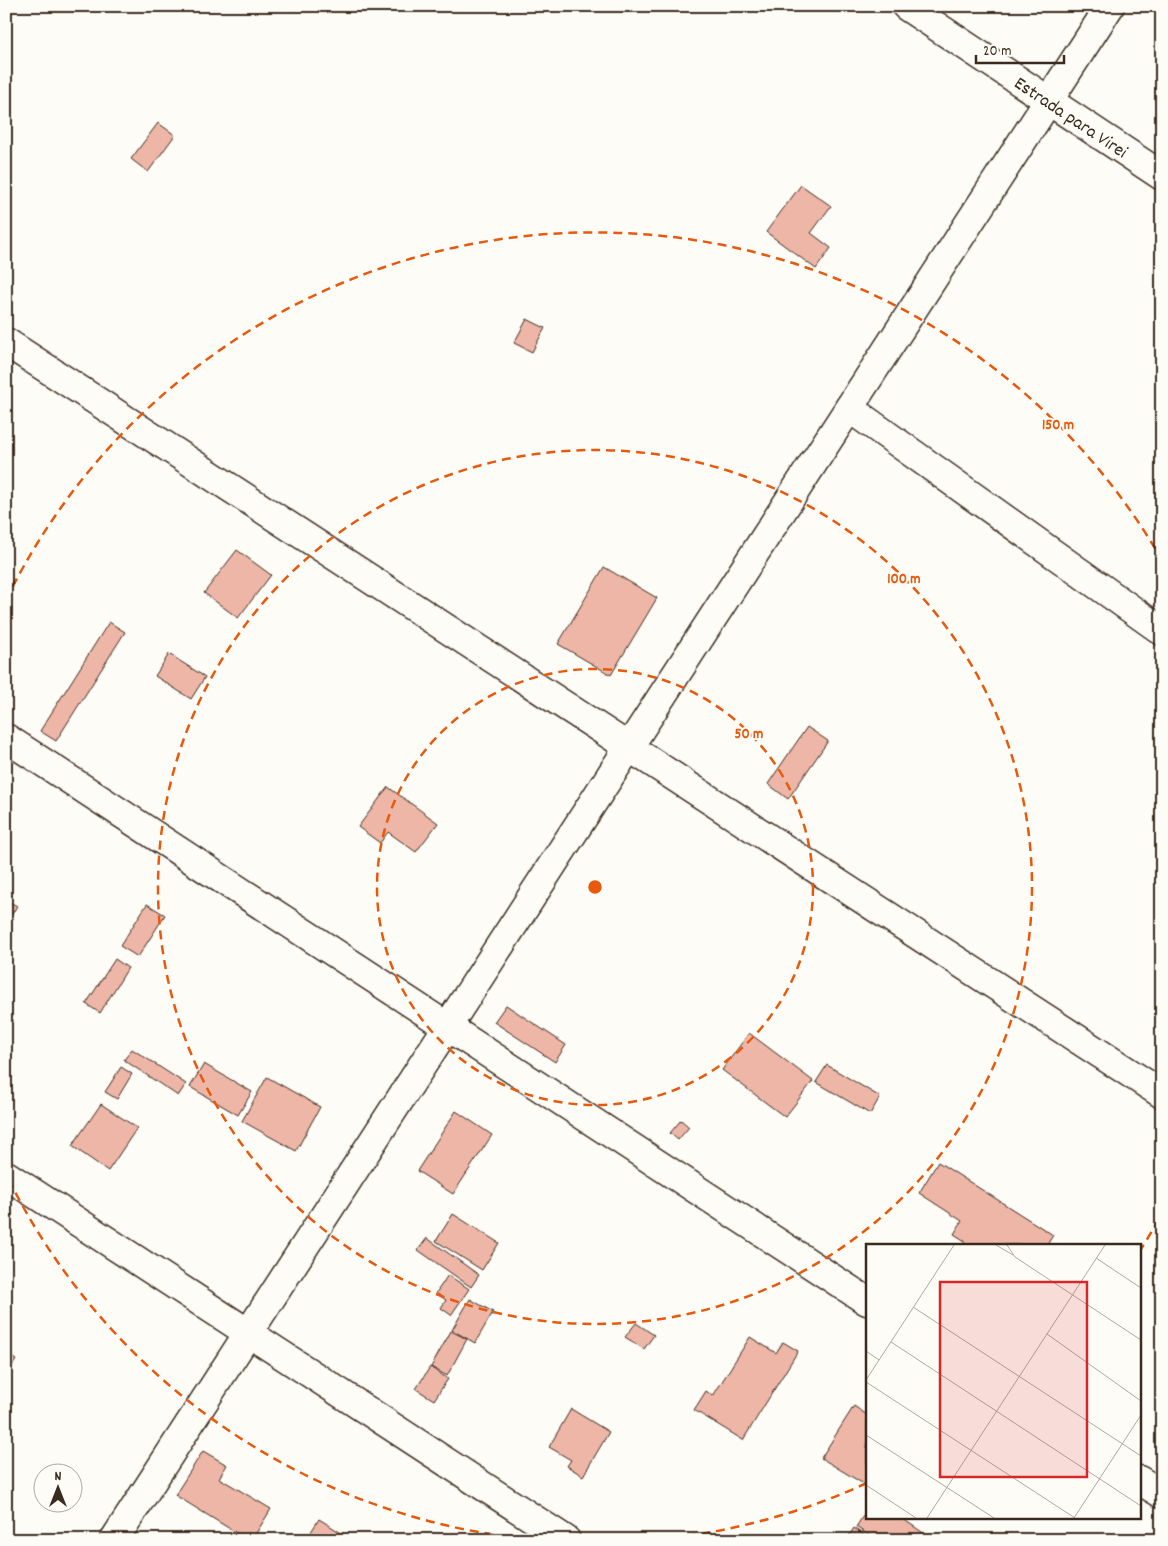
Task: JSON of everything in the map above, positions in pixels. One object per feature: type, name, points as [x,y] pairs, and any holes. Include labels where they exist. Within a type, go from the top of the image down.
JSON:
[{"type":"street","name":"Estrada para Virei","points":[[906,6],[1162,176]]},
{"type":"street","points":[[114,1540],[1110,6]]},
{"type":"street","points":[[6,342],[1162,1094]]},
{"type":"street","points":[[849,408],[1162,631]]},
{"type":"street","points":[[6,738],[866,1300]]},
{"type":"street","points":[[6,1174],[566,1540]]},
{"type":"street","points":[[1140,1481],[1162,1494]]},
{"type":"building","points":[[158,123],[175,135],[148,172],[131,159]]},
{"type":"building","points":[[801,185],[831,206],[811,233],[831,248],[816,269],[766,232]]},
{"type":"building","points":[[527,319],[545,328],[532,352],[514,343]]},
{"type":"building","points":[[237,550],[271,575],[238,618],[204,593]]},
{"type":"building","points":[[604,567],[657,598],[611,675],[558,644]]},
{"type":"building","points":[[109,622],[125,632],[56,741],[40,731]]},
{"type":"building","points":[[169,654],[205,677],[191,699],[155,676]]},
{"type":"building","points":[[807,727],[828,741],[788,799],[768,784]]},
{"type":"building","points":[[388,787],[438,823],[416,852],[388,832],[380,843],[358,827]]},
{"type":"building","points":[[6,900],[17,906],[6,924]]},
{"type":"building","points":[[147,904],[165,915],[138,957],[120,946]]},
{"type":"building","points":[[115,959],[128,968],[100,1013],[86,1004]]},
{"type":"building","points":[[506,1005],[566,1045],[555,1062],[494,1022]]},
{"type":"building","points":[[749,1033],[813,1081],[785,1117],[722,1070]]},
{"type":"building","points":[[132,1049],[186,1084],[178,1096],[124,1060]]},
{"type":"building","points":[[204,1064],[252,1092],[238,1115],[190,1087]]},
{"type":"building","points":[[827,1065],[880,1097],[870,1114],[816,1082]]},
{"type":"building","points":[[121,1067],[132,1074],[117,1099],[105,1092]]},
{"type":"building","points":[[267,1077],[320,1107],[296,1151],[242,1121]]},
{"type":"building","points":[[101,1104],[137,1128],[108,1171],[72,1146]]},
{"type":"building","points":[[456,1111],[492,1135],[453,1194],[417,1171]]},
{"type":"building","points":[[681,1120],[689,1127],[678,1140],[670,1133]]},
{"type":"building","points":[[938,1162],[1053,1235],[1048,1244],[964,1244],[965,1241],[954,1234],[962,1221],[919,1193]]},
{"type":"building","points":[[453,1214],[499,1243],[482,1270],[436,1241]]},
{"type":"building","points":[[427,1238],[479,1275],[471,1287],[418,1250]]},
{"type":"building","points":[[448,1275],[469,1289],[451,1315],[441,1308],[446,1300],[436,1293]]},
{"type":"building","points":[[470,1299],[493,1312],[475,1343],[452,1330]]},
{"type":"building","points":[[636,1323],[654,1335],[644,1349],[625,1337]]},
{"type":"building","points":[[451,1331],[467,1339],[447,1376],[431,1367]]},
{"type":"building","points":[[750,1337],[776,1353],[783,1342],[798,1351],[743,1440],[694,1410],[706,1391],[713,1396]]},
{"type":"building","points":[[6,1354],[16,1360],[6,1375]]},
{"type":"building","points":[[430,1367],[448,1379],[434,1400],[416,1389]]},
{"type":"building","points":[[854,1406],[866,1414],[866,1485],[821,1458]]},
{"type":"building","points":[[571,1409],[609,1432],[583,1476],[567,1466],[571,1460],[549,1447]]},
{"type":"building","points":[[203,1451],[227,1465],[219,1478],[271,1509],[252,1540],[248,1540],[175,1495]]},
{"type":"building","points":[[866,1512],[866,1518],[901,1518],[925,1534],[921,1540],[876,1540],[856,1527]]},
{"type":"building","points":[[319,1519],[343,1534],[339,1540],[306,1540]]},
{"type":"building","points":[[854,1528],[870,1540],[846,1540]]}]
